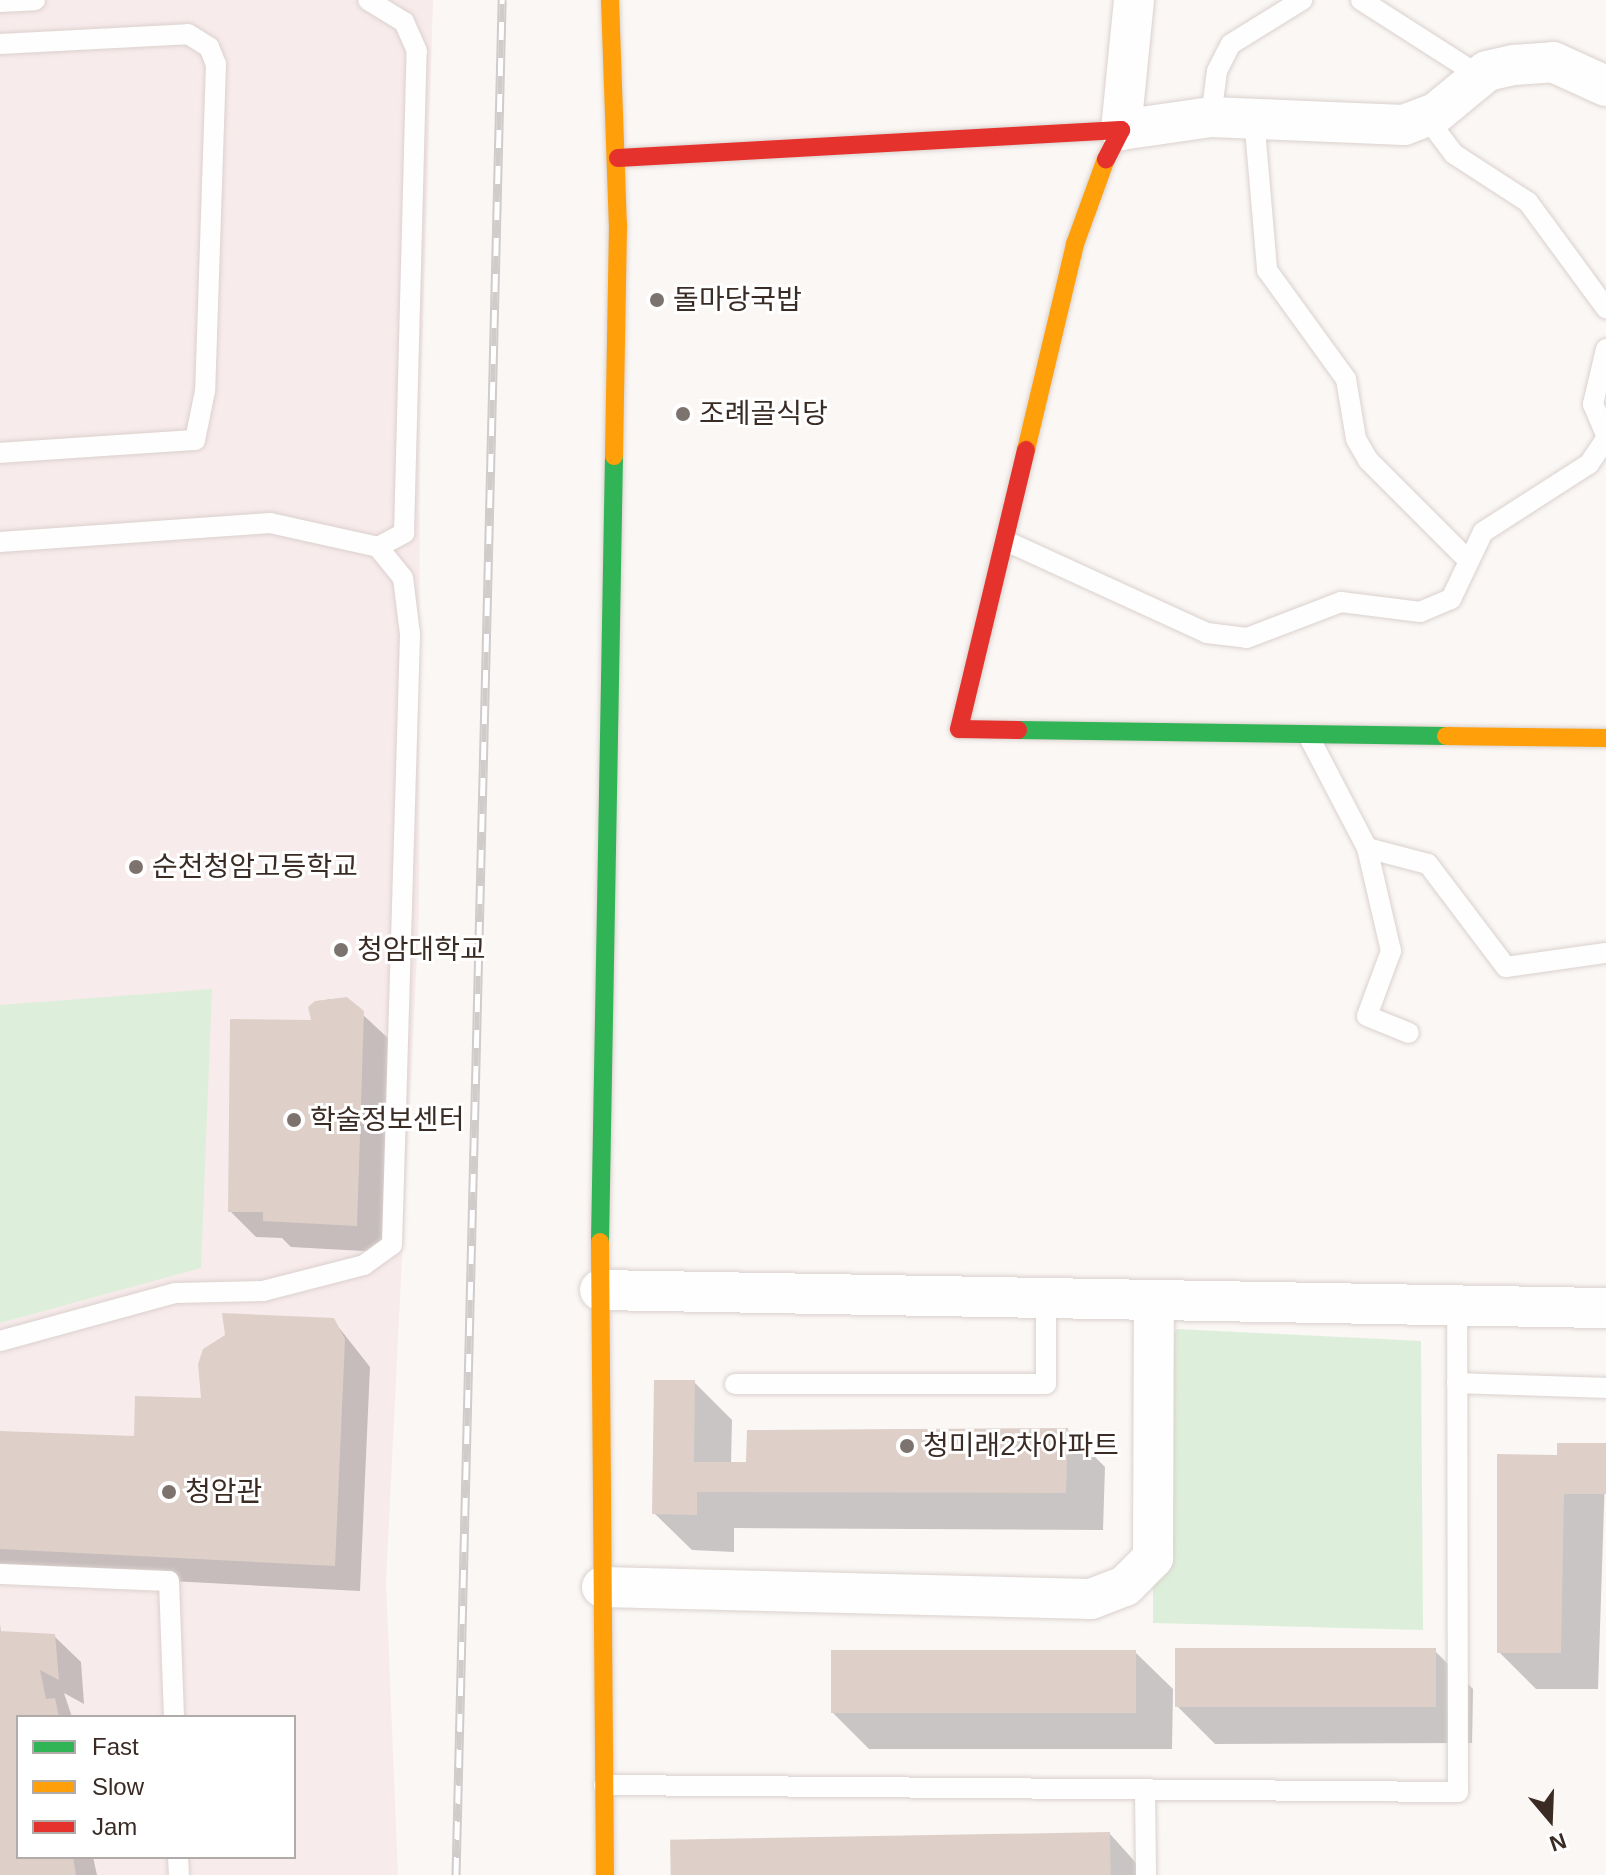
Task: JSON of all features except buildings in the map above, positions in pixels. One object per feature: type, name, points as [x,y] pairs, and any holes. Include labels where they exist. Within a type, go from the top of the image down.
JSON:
[{"type":"street","points":[[605,1875],[600,1290],[618,158],[610,0]]},
{"type":"street","points":[[1134,0],[1121,130],[1092,185],[1075,244],[959,729],[1606,738]]},
{"type":"street","points":[[618,158],[1121,130],[1211,117],[1254,117],[1343,127],[1426,117],[1480,76],[1553,62],[1606,86]]},
{"type":"street","points":[[600,1290],[1154,1304],[1606,1308]]},
{"type":"street","points":[[602,1587],[1091,1599],[1125,1586],[1153,1558],[1154,1304]]},
{"type":"lane","points":[[0,2],[35,0]]},
{"type":"lane","points":[[368,0],[404,22],[417,51],[408,513],[404,533],[378,547]]},
{"type":"lane","points":[[1211,117],[1217,71],[1231,44],[1302,0]]},
{"type":"lane","points":[[1361,0],[1480,76]]},
{"type":"lane","points":[[0,44],[188,34],[209,47],[216,64],[205,391],[195,440],[0,453]]},
{"type":"lane","points":[[1254,117],[1267,270],[1346,379],[1356,439],[1368,460],[1467,559]]},
{"type":"lane","points":[[1426,117],[1454,154],[1528,202],[1606,308]]},
{"type":"lane","points":[[1006,541],[1207,633],[1247,638],[1341,602],[1420,612],[1439,606],[1451,599],[1467,559],[1483,532],[1589,464],[1606,437],[1593,404],[1606,349]]},
{"type":"lane","points":[[0,542],[270,523],[378,547],[403,578],[410,634],[392,1245],[364,1265],[263,1291],[176,1293],[0,1341]]},
{"type":"lane","points":[[1308,735],[1367,848],[1391,951],[1367,1016],[1409,1033]]},
{"type":"lane","points":[[1367,848],[1428,864],[1506,967],[1606,953]]},
{"type":"lane","points":[[735,1384],[1046,1384],[1046,1301]]},
{"type":"lane","points":[[604,1785],[1458,1792],[1457,1307]]},
{"type":"lane","points":[[1457,1383],[1606,1388]]},
{"type":"lane","points":[[0,1574],[169,1581],[174,1715]]},
{"type":"lane","points":[[1145,1790],[1146,1875]]},
{"type":"shaded area","name":"청암대학교","points":[[0,0],[433,0],[420,413],[419,913],[386,1582],[398,1875],[0,1875]]},
{"type":"green space","points":[[212,989],[201,1268],[0,1323],[0,1005]]},
{"type":"green space","points":[[1178,1329],[1421,1341],[1423,1630],[1153,1623],[1153,1352]]},
{"type":"railway","points":[[456,1875],[502,0]]},
{"type":"traffic: fast","points":[[600,1242],[614,456]]},
{"type":"traffic: fast","points":[[1018,730],[1446,736]]},
{"type":"traffic: slow","points":[[610,0],[618,225],[614,456]]},
{"type":"traffic: slow","points":[[1026,450],[1075,244],[1106,159]]},
{"type":"traffic: slow","points":[[1446,736],[1606,738]]},
{"type":"traffic: slow","points":[[600,1242],[605,1875]]},
{"type":"traffic: jam","points":[[618,158],[1121,130],[1106,159]]},
{"type":"traffic: jam","points":[[1018,730],[959,729],[1026,450]]},
{"type":"place","name":"돌마당국밥","points":[[657,300]]},
{"type":"place","name":"조례골식당","points":[[683,414]]},
{"type":"place","name":"순천청암고등학교","points":[[136,867]]},
{"type":"place","name":"청암대학교","points":[[341,950]]},
{"type":"place","name":"학술정보센터","points":[[294,1120]]},
{"type":"place","name":"청미래2차아파트","points":[[907,1446]]},
{"type":"place","name":"청암관","points":[[169,1492]]}]
